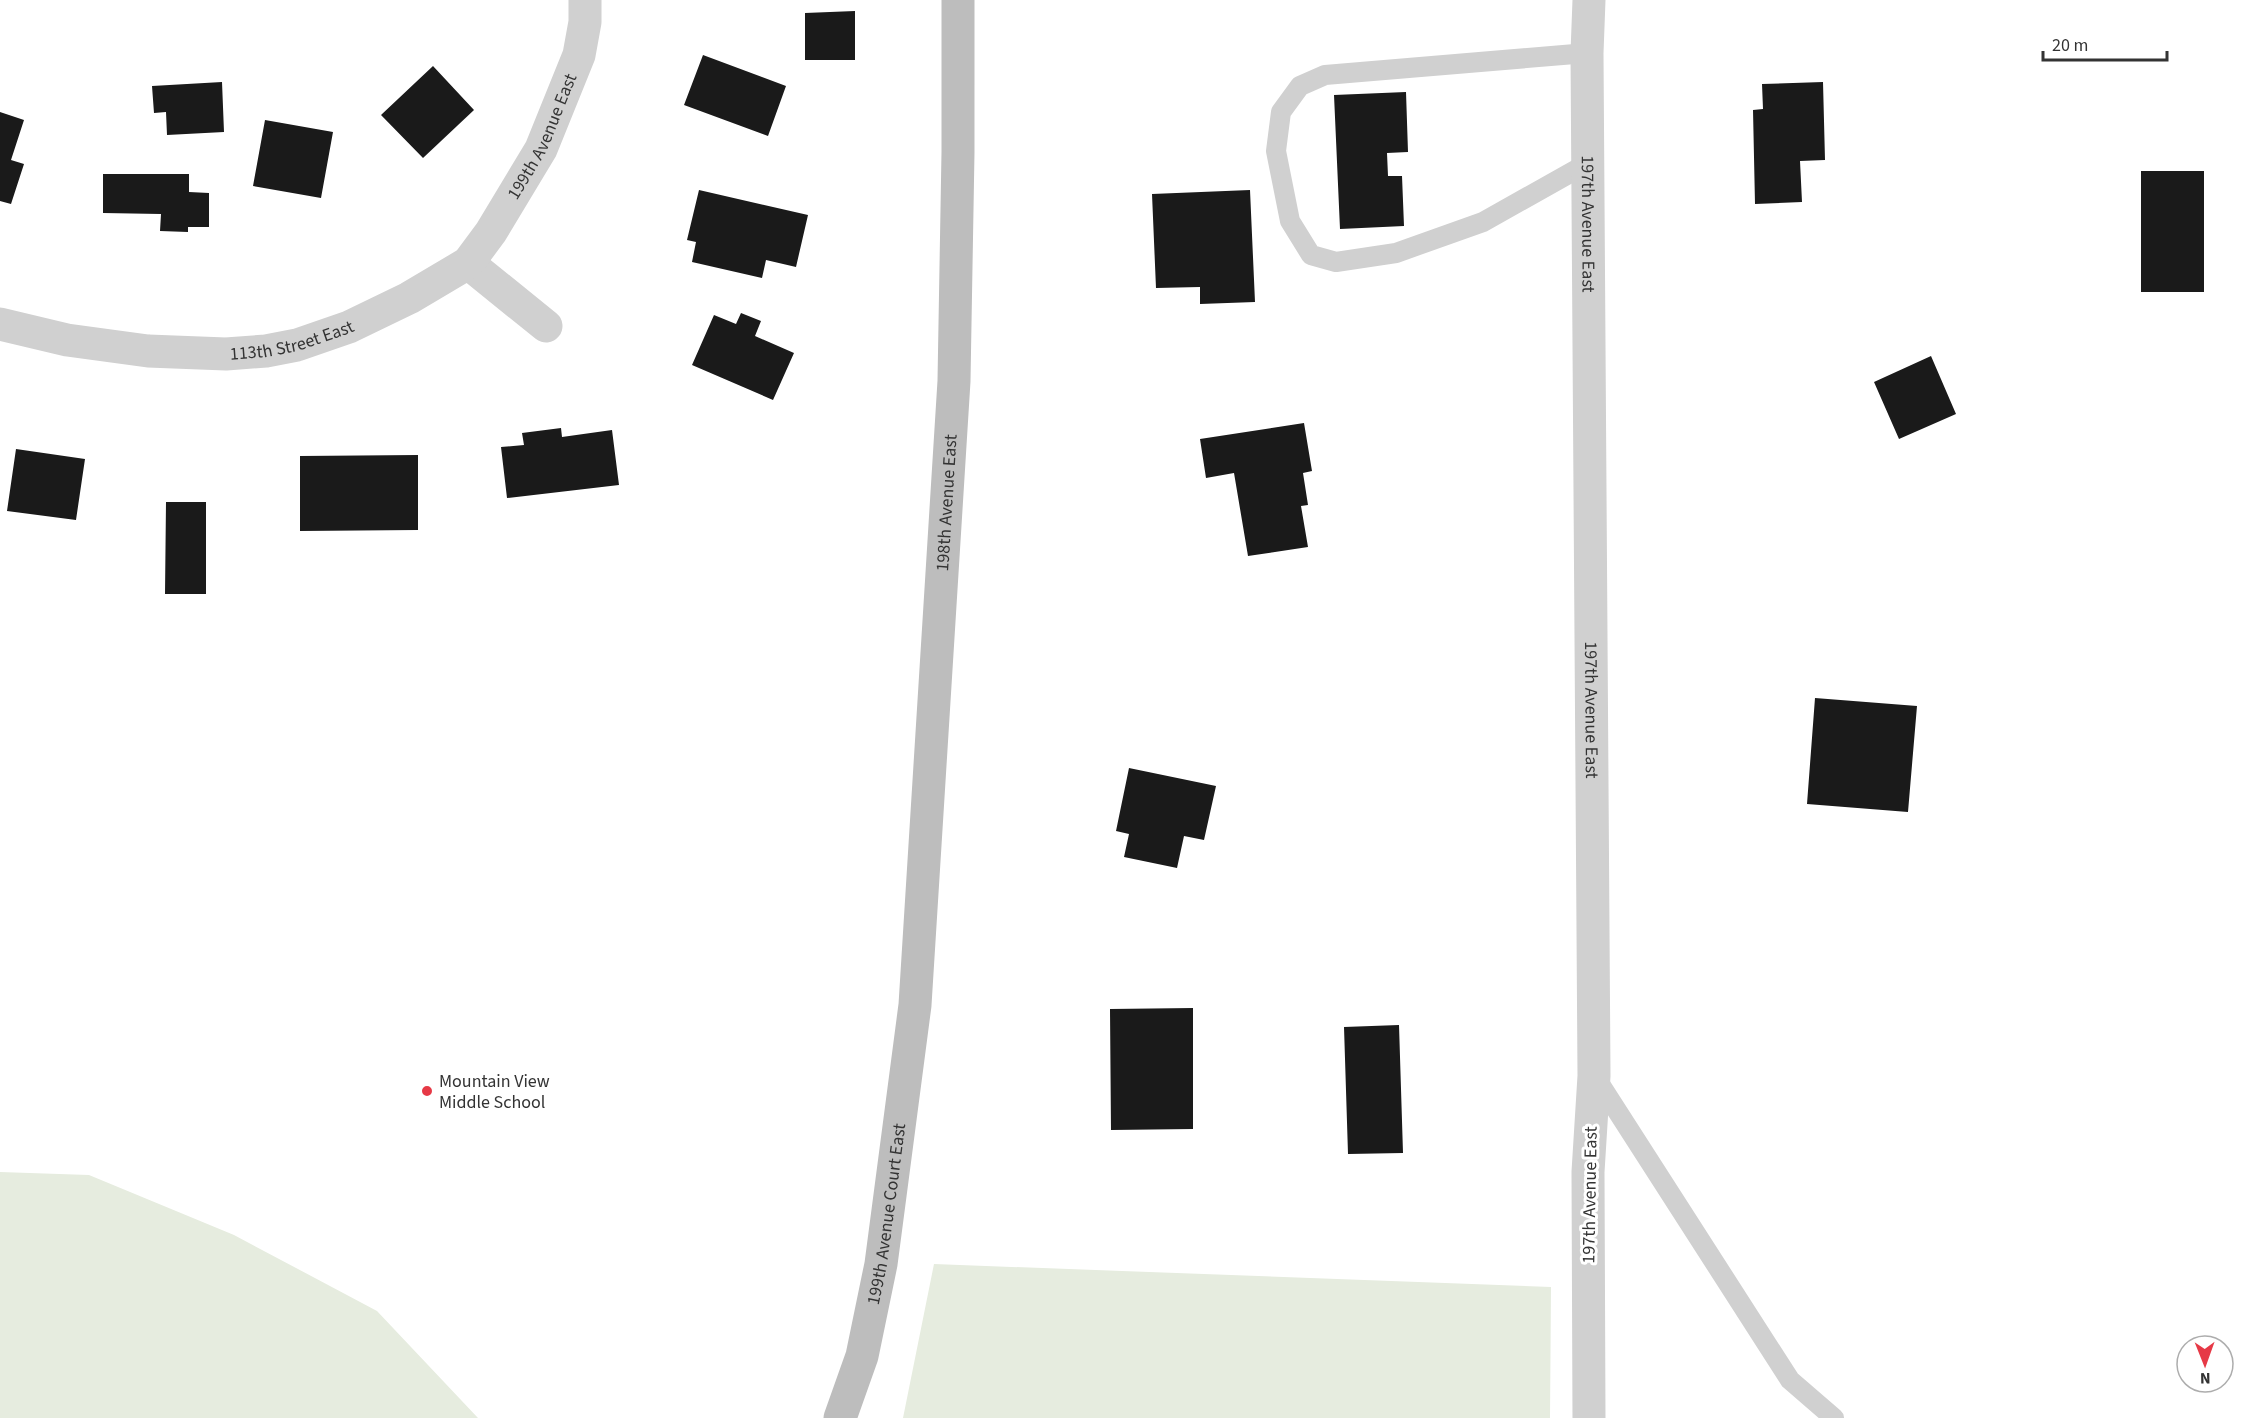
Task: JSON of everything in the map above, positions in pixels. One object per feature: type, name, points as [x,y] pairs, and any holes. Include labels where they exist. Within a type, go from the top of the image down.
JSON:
[{"type":"main road","name":"198th Avenue East","points":[[915,1005],[954,381],[958,152],[957,0]]},
{"type":"main road","name":"199th Avenue Court East","points":[[840,1418],[862,1356],[881,1263],[915,1005]]},
{"type":"street","name":"199th Avenue East","points":[[468,263],[491,232],[541,149],[579,55],[585,22],[585,0]]},
{"type":"street","name":"197th Avenue East","points":[[1589,0],[1587,53],[1594,1076],[1588,1172],[1589,1418]]},
{"type":"street","name":"113th Street East","points":[[0,324],[67,340],[148,351],[226,354],[266,351],[297,345],[349,327],[409,298],[468,263]]},
{"type":"street","points":[[468,263],[546,326]]},
{"type":"lane","points":[[1587,53],[1325,75],[1300,86],[1281,112],[1276,151],[1290,221],[1311,255],[1336,262],[1396,253],[1483,222],[1588,163]]},
{"type":"lane","points":[[1594,1076],[1790,1380],[1834,1418]]},
{"type":"shaded area","points":[[0,1172],[89,1175],[234,1235],[377,1311],[478,1418],[0,1418]]},
{"type":"shaded area","points":[[934,1264],[1551,1287],[1550,1418],[903,1418]]},
{"type":"building","points":[[855,11],[855,60],[805,60],[805,13]]},
{"type":"building","points":[[703,55],[786,86],[768,136],[684,105]]},
{"type":"building","points":[[433,66],[474,110],[423,158],[381,115]]},
{"type":"building","points":[[222,82],[224,132],[167,135],[166,112],[154,113],[152,86]]},
{"type":"building","points":[[1823,82],[1825,160],[1800,161],[1802,202],[1755,204],[1753,110],[1763,109],[1762,84]]},
{"type":"building","points":[[1406,92],[1408,152],[1387,153],[1388,176],[1402,176],[1404,226],[1340,229],[1334,95]]},
{"type":"building","points":[[0,112],[24,120],[11,160],[24,164],[11,204],[0,201]]},
{"type":"building","points":[[265,120],[333,132],[321,198],[253,186]]},
{"type":"building","points":[[2141,171],[2204,171],[2204,292],[2141,292]]},
{"type":"building","points":[[103,174],[189,174],[189,192],[209,193],[209,227],[188,227],[188,232],[160,231],[161,214],[103,213]]},
{"type":"building","points":[[699,190],[808,215],[796,267],[766,260],[762,278],[692,262],[696,242],[687,240]]},
{"type":"building","points":[[1250,190],[1255,302],[1200,304],[1200,287],[1156,288],[1152,194]]},
{"type":"building","points":[[741,313],[761,321],[755,336],[794,353],[773,400],[692,365],[714,315],[736,324]]},
{"type":"building","points":[[1931,356],[1956,414],[1899,439],[1874,382]]},
{"type":"building","points":[[1304,423],[1312,471],[1303,473],[1308,505],[1301,506],[1308,547],[1248,556],[1234,473],[1206,478],[1200,439]]},
{"type":"building","points":[[561,428],[562,437],[612,430],[619,485],[507,498],[501,447],[524,445],[522,433]]},
{"type":"building","points":[[16,449],[85,459],[76,520],[7,511]]},
{"type":"building","points":[[418,455],[418,530],[300,531],[300,456]]},
{"type":"building","points":[[166,502],[206,502],[206,594],[165,594]]},
{"type":"building","points":[[1815,698],[1917,706],[1908,812],[1807,804]]},
{"type":"building","points":[[1129,768],[1216,786],[1204,840],[1184,836],[1177,868],[1124,857],[1129,834],[1116,831]]},
{"type":"building","points":[[1193,1008],[1193,1129],[1111,1130],[1110,1009]]},
{"type":"building","points":[[1399,1025],[1403,1153],[1348,1154],[1344,1027]]},
{"type":"place","name":"Mountain View Middle School","points":[[427,1091]]}]
